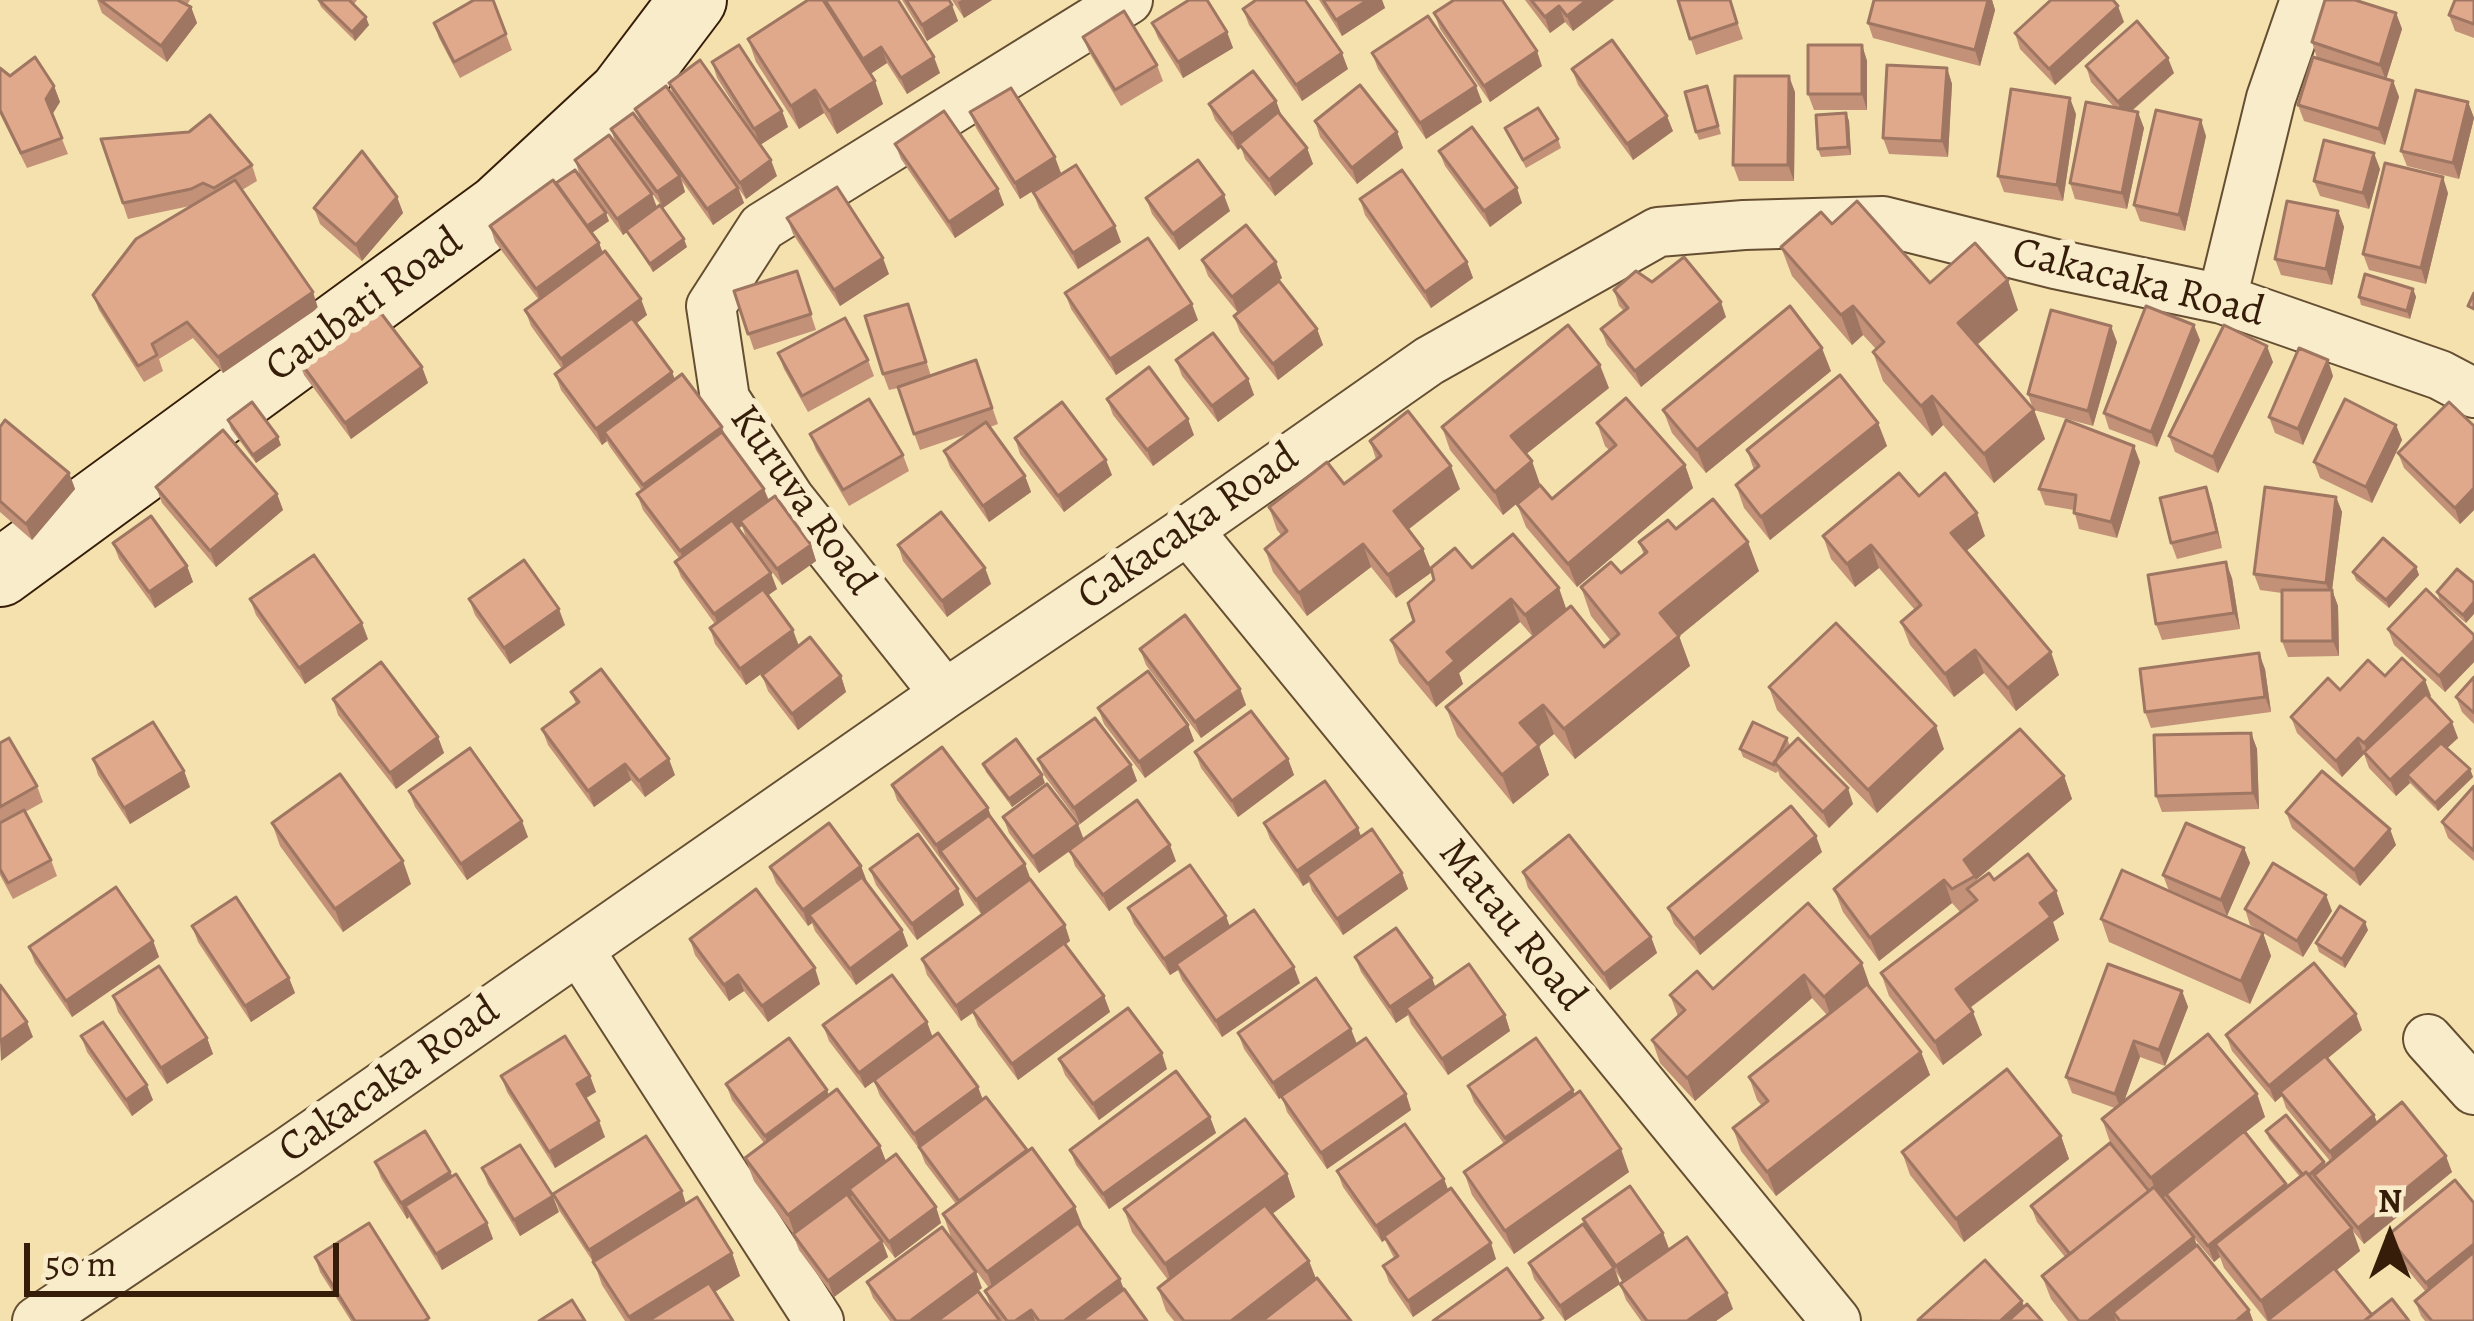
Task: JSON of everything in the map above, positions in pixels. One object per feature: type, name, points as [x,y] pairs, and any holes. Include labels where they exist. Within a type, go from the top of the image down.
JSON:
[{"type":"street","name":"Caubati Road","points":[[0,573],[500,208],[622,94],[693,0]]},
{"type":"street","name":"Kuruva Road","points":[[945,694],[790,499],[725,398],[711,305],[762,227],[1128,0]]},
{"type":"street","points":[[2222,298],[2270,98],[2306,0]]},
{"type":"street","name":"Cakacaka Road","points":[[38,1321],[1429,361],[1658,232],[1883,221],[2055,264],[2222,298],[2440,375],[2474,393]]},
{"type":"street","name":"Matau Road","points":[[1188,530],[1837,1321]]},
{"type":"street","points":[[579,950],[819,1321]]},
{"type":"street","points":[[2428,1039],[2474,1090]]},
{"type":"building","points":[[100,0],[177,0],[191,7],[161,46]]},
{"type":"building","points":[[319,0],[349,0],[366,17],[352,32]]},
{"type":"building","points":[[474,0],[493,0],[506,34],[454,62],[434,23]]},
{"type":"building","points":[[808,0],[823,0],[875,81],[829,111],[815,90],[791,106],[748,39]]},
{"type":"building","points":[[825,0],[898,0],[934,57],[901,78],[881,47],[863,59]]},
{"type":"building","points":[[906,0],[949,0],[952,5],[922,25]]},
{"type":"building","points":[[1189,0],[1207,0],[1227,32],[1178,62],[1152,23]]},
{"type":"building","points":[[1256,0],[1305,0],[1342,53],[1296,85],[1243,9]]},
{"type":"building","points":[[1323,0],[1368,0],[1336,20]]},
{"type":"building","points":[[1454,0],[1502,0],[1537,51],[1484,86],[1434,13]]},
{"type":"building","points":[[1531,0],[1587,0],[1567,16],[1559,6],[1545,17]]},
{"type":"building","points":[[1678,0],[1730,0],[1737,23],[1690,39]]},
{"type":"building","points":[[1874,0],[1988,0],[1975,50],[1868,23]]},
{"type":"building","points":[[2051,0],[2113,0],[2118,6],[2049,69],[2015,33]]},
{"type":"building","points":[[2325,0],[2355,0],[2396,13],[2380,65],[2312,42]]},
{"type":"building","points":[[2455,0],[2474,0],[2474,24],[2449,15]]},
{"type":"building","points":[[1124,11],[1157,65],[1115,90],[1083,37]]},
{"type":"building","points":[[1428,16],[1476,86],[1420,123],[1372,53]]},
{"type":"building","points":[[2137,21],[2168,58],[2118,102],[2086,66]]},
{"type":"building","points":[[1612,40],[1667,116],[1627,144],[1572,69]]},
{"type":"building","points":[[739,45],[782,111],[754,129],[712,62]]},
{"type":"building","points":[[1808,45],[1862,45],[1862,94],[1808,94]]},
{"type":"building","points":[[35,57],[54,86],[46,99],[62,138],[21,153],[0,110],[0,68],[10,76]]},
{"type":"building","points":[[2313,57],[2393,81],[2379,129],[2298,105]]},
{"type":"building","points":[[700,60],[771,160],[740,183],[669,83]]},
{"type":"building","points":[[1887,65],[1947,68],[1942,141],[1883,138]]},
{"type":"building","points":[[1253,71],[1276,101],[1232,134],[1209,104]]},
{"type":"building","points":[[1735,76],[1789,76],[1788,165],[1733,165]]},
{"type":"building","points":[[1360,85],[1397,132],[1352,168],[1315,121]]},
{"type":"building","points":[[666,86],[738,188],[707,209],[635,109]]},
{"type":"building","points":[[1707,86],[1718,126],[1696,132],[1685,92]]},
{"type":"building","points":[[1011,88],[1055,157],[1015,183],[970,112]]},
{"type":"building","points":[[2011,89],[2070,98],[2057,185],[1998,176]]},
{"type":"building","points":[[2416,90],[2468,102],[2453,163],[2401,151]]},
{"type":"building","points":[[2086,102],[2138,112],[2122,193],[2070,183]]},
{"type":"building","points":[[1538,108],[1558,139],[1523,160],[1505,128]]},
{"type":"building","points":[[2156,110],[2201,120],[2179,215],[2134,205]]},
{"type":"building","points":[[944,111],[998,189],[949,222],[895,144]]},
{"type":"building","points":[[1278,112],[1307,148],[1269,180],[1239,144]]},
{"type":"building","points":[[633,113],[680,176],[657,192],[611,129]]},
{"type":"building","points":[[1846,113],[1848,147],[1818,149],[1816,115]]},
{"type":"building","points":[[210,115],[252,165],[214,188],[203,183],[123,203],[101,139],[189,132]]},
{"type":"building","points":[[1472,127],[1517,188],[1484,211],[1439,151]]},
{"type":"building","points":[[609,135],[652,194],[617,219],[575,160]]},
{"type":"building","points":[[2324,140],[2374,153],[2363,193],[2314,181]]},
{"type":"building","points":[[362,151],[397,197],[356,245],[314,208]]},
{"type":"building","points":[[1198,160],[1224,195],[1173,234],[1146,198]]},
{"type":"building","points":[[2385,163],[2443,177],[2421,268],[2363,254]]},
{"type":"building","points":[[1076,165],[1115,226],[1073,253],[1033,192]]},
{"type":"building","points":[[575,170],[606,213],[587,226],[556,183]]},
{"type":"building","points":[[1402,170],[1467,262],[1425,292],[1360,199]]},
{"type":"building","points":[[235,180],[313,292],[218,357],[187,322],[152,344],[157,355],[138,366],[93,295],[136,239]]},
{"type":"building","points":[[553,180],[599,243],[536,289],[490,226]]},
{"type":"building","points":[[837,187],[883,258],[834,290],[787,218]]},
{"type":"building","points":[[1857,201],[1930,283],[1975,243],[2008,280],[1958,323],[2034,410],[1984,454],[1932,396],[1921,406],[1873,352],[1884,342],[1853,306],[1841,315],[1781,247],[1821,212],[1832,224]]},
{"type":"building","points":[[2287,201],[2338,211],[2326,269],[2275,259]]},
{"type":"building","points":[[660,205],[684,239],[650,264],[626,230]]},
{"type":"building","points":[[1246,225],[1276,262],[1232,297],[1202,260]]},
{"type":"building","points":[[1148,238],[1192,304],[1110,359],[1065,293]]},
{"type":"building","points":[[605,251],[641,299],[561,359],[525,310]]},
{"type":"building","points":[[1684,257],[1721,302],[1635,371],[1601,329],[1628,308],[1614,290],[1636,271],[1652,282]]},
{"type":"building","points":[[797,271],[811,314],[748,334],[734,291]]},
{"type":"building","points":[[2365,274],[2413,289],[2407,311],[2359,297]]},
{"type":"building","points":[[1279,281],[1317,329],[1273,364],[1234,316]]},
{"type":"building","points":[[374,304],[422,367],[345,423],[298,359]]},
{"type":"building","points":[[908,304],[926,362],[883,374],[865,316]]},
{"type":"building","points":[[1790,306],[1822,348],[1697,450],[1663,410]]},
{"type":"building","points":[[2146,306],[2194,325],[2151,432],[2104,413]]},
{"type":"building","points":[[2051,310],[2111,326],[2088,411],[2028,394]]},
{"type":"building","points":[[632,318],[672,372],[596,429],[555,374]]},
{"type":"building","points":[[845,318],[868,360],[802,396],[778,353]]},
{"type":"building","points":[[1568,325],[1600,365],[1511,436],[1532,461],[1495,492],[1442,427]]},
{"type":"building","points":[[2224,325],[2267,346],[2213,457],[2169,436]]},
{"type":"building","points":[[1213,333],[1248,379],[1212,406],[1176,360]]},
{"type":"building","points":[[2299,348],[2328,360],[2298,429],[2269,417]]},
{"type":"building","points":[[976,360],[992,408],[914,434],[898,387]]},
{"type":"building","points":[[1149,367],[1188,419],[1147,450],[1107,399]]},
{"type":"building","points":[[682,374],[722,427],[643,485],[604,432]]},
{"type":"building","points":[[1840,375],[1878,423],[1761,517],[1736,485],[1759,466],[1747,450]]},
{"type":"building","points":[[1626,398],[1685,465],[1568,564],[1517,504],[1540,485],[1552,499],[1616,445],[1597,423]]},
{"type":"building","points":[[869,399],[903,455],[843,490],[810,434]]},
{"type":"building","points":[[2345,399],[2396,425],[2366,487],[2314,462]]},
{"type":"building","points":[[252,402],[278,437],[253,455],[228,420]]},
{"type":"building","points":[[1062,402],[1106,460],[1058,496],[1015,438]]},
{"type":"building","points":[[2449,402],[2474,426],[2474,488],[2455,508],[2398,453]]},
{"type":"building","points":[[1408,411],[1451,466],[1394,511],[1423,549],[1388,575],[1363,544],[1299,593],[1265,549],[1287,531],[1269,507],[1327,462],[1344,484],[1381,456],[1370,441]]},
{"type":"building","points":[[5,420],[69,473],[26,524],[0,501],[0,427]]},
{"type":"building","points":[[2066,420],[2134,446],[2111,522],[2074,513],[2076,495],[2039,489]]},
{"type":"building","points":[[986,422],[1025,476],[983,506],[944,451]]},
{"type":"building","points":[[223,430],[277,494],[210,551],[156,487]]},
{"type":"building","points":[[722,432],[764,489],[680,551],[637,494]]},
{"type":"building","points":[[1899,473],[1919,496],[1945,473],[1977,513],[1951,533],[2051,652],[2008,688],[1975,650],[1945,674],[1901,622],[1921,605],[1871,545],[1847,564],[1823,536]]},
{"type":"building","points":[[2206,487],[2217,532],[2171,543],[2160,498]]},
{"type":"building","points":[[2265,487],[2336,497],[2326,583],[2254,574]]},
{"type":"building","points":[[775,496],[811,545],[777,569],[740,521]]},
{"type":"building","points":[[1713,499],[1748,542],[1660,613],[1679,636],[1564,729],[1543,705],[1520,723],[1539,745],[1502,775],[1446,707],[1571,606],[1604,647],[1619,634],[1581,587],[1611,562],[1621,573],[1647,552],[1639,542],[1668,520],[1676,529]]},
{"type":"building","points":[[941,512],[985,568],[942,601],[898,545]]},
{"type":"building","points":[[151,516],[187,566],[149,592],[113,543]]},
{"type":"building","points":[[732,520],[771,573],[714,614],[675,562]]},
{"type":"building","points":[[1513,534],[1559,588],[1525,615],[1511,599],[1447,652],[1455,661],[1428,684],[1391,640],[1414,621],[1408,603],[1434,580],[1431,568],[1455,548],[1472,568]]},
{"type":"building","points":[[2383,538],[2416,567],[2386,600],[2353,572]]},
{"type":"building","points":[[314,555],[362,623],[299,668],[250,599]]},
{"type":"building","points":[[524,560],[559,609],[504,648],[469,599]]},
{"type":"building","points":[[2226,562],[2234,613],[2156,624],[2148,575]]},
{"type":"building","points":[[2457,569],[2474,583],[2474,602],[2463,615],[2437,592]]},
{"type":"building","points":[[763,589],[793,630],[740,669],[710,628]]},
{"type":"building","points":[[2426,589],[2474,635],[2439,676],[2388,629]]},
{"type":"building","points":[[2282,590],[2332,590],[2333,641],[2282,641]]},
{"type":"building","points":[[1185,615],[1240,689],[1195,722],[1140,649]]},
{"type":"building","points":[[1836,623],[1936,726],[1868,790],[1769,687]]},
{"type":"building","points":[[810,637],[841,676],[792,714],[762,675]]},
{"type":"building","points":[[2259,653],[2265,697],[2145,712],[2140,669]]},
{"type":"building","points":[[2402,658],[2425,680],[2364,743],[2358,738],[2336,761],[2291,717],[2328,678],[2340,690],[2368,660],[2385,676]]},
{"type":"building","points":[[381,662],[438,737],[390,773],[333,699]]},
{"type":"building","points":[[601,669],[669,759],[639,781],[625,764],[588,791],[542,729],[579,702],[571,692]]},
{"type":"building","points":[[1148,671],[1188,725],[1139,762],[1098,708]]},
{"type":"building","points":[[2474,677],[2474,713],[2456,697]]},
{"type":"building","points":[[2426,694],[2452,722],[2390,780],[2364,752]]},
{"type":"building","points":[[1251,711],[1288,759],[1232,801],[1195,752]]},
{"type":"building","points":[[1095,718],[1131,765],[1074,808],[1038,759]]},
{"type":"building","points":[[153,722],[184,771],[124,808],[93,759]]},
{"type":"building","points":[[1753,722],[1787,738],[1774,765],[1740,749]]},
{"type":"building","points":[[2020,729],[2064,776],[1964,860],[1975,876],[1952,889],[1944,880],[1870,938],[1834,889]]},
{"type":"building","points":[[2251,733],[2253,793],[2156,796],[2154,735]]},
{"type":"building","points":[[9,738],[37,786],[0,807],[0,743]]},
{"type":"building","points":[[1798,738],[1848,788],[1823,812],[1774,762]]},
{"type":"building","points":[[1016,739],[1042,775],[1009,799],[983,764]]},
{"type":"building","points":[[2441,743],[2470,769],[2435,803],[2407,775]]},
{"type":"building","points":[[942,747],[988,808],[936,845],[892,785]]},
{"type":"building","points":[[470,748],[522,821],[461,864],[409,791]]},
{"type":"building","points":[[2322,771],[2390,829],[2354,870],[2286,812]]},
{"type":"building","points":[[340,774],[403,861],[335,909],[272,823]]},
{"type":"building","points":[[1325,781],[1358,828],[1297,871],[1264,823]]},
{"type":"building","points":[[1047,784],[1078,824],[1033,857],[1003,817]]},
{"type":"building","points":[[2474,786],[2474,851],[2442,822]]},
{"type":"building","points":[[1137,800],[1170,845],[1103,895],[1069,850]]},
{"type":"building","points":[[1791,806],[1816,836],[1694,939],[1668,908]]},
{"type":"building","points":[[24,810],[51,860],[8,883],[0,869],[0,823]]},
{"type":"building","points":[[989,815],[1025,864],[976,900],[940,851]]},
{"type":"building","points":[[829,823],[861,866],[803,910],[770,867]]},
{"type":"building","points":[[2186,823],[2244,848],[2221,900],[2163,875]]},
{"type":"building","points":[[1372,829],[1402,873],[1337,919],[1307,875]]},
{"type":"building","points":[[918,834],[958,889],[912,924],[870,869]]},
{"type":"building","points":[[1569,835],[1651,937],[1604,974],[1523,872]]},
{"type":"building","points":[[2028,854],[2056,891],[2040,903],[2051,917],[1956,989],[1973,1012],[1935,1042],[1881,973],[1977,900],[1967,889],[1989,873],[1994,880]]},
{"type":"building","points":[[2273,863],[2326,895],[2297,941],[2245,909]]},
{"type":"building","points":[[1190,865],[1226,916],[1164,959],[1128,908]]},
{"type":"building","points":[[2122,870],[2263,933],[2241,981],[2101,919]]},
{"type":"building","points":[[862,877],[902,930],[850,969],[809,915]]},
{"type":"building","points":[[1030,879],[1065,925],[956,1006],[922,959]]},
{"type":"building","points":[[116,887],[153,941],[66,1001],[29,947]]},
{"type":"building","points":[[756,889],[815,968],[762,1006],[738,975],[724,985],[690,939]]},
{"type":"building","points":[[236,897],[289,978],[245,1006],[192,926]]},
{"type":"building","points":[[1808,903],[1862,963],[1824,997],[1804,975],[1687,1078],[1652,1040],[1685,1010],[1670,995],[1697,971],[1713,989]]},
{"type":"building","points":[[2340,906],[2365,922],[2342,959],[2316,943]]},
{"type":"building","points":[[1254,910],[1294,967],[1216,1021],[1176,964]]},
{"type":"building","points":[[1396,928],[1432,978],[1390,1007],[1355,957]]},
{"type":"building","points":[[1064,943],[1104,996],[1012,1064],[972,1010]]},
{"type":"building","points":[[2314,963],[2356,1014],[2269,1086],[2226,1035]]},
{"type":"building","points":[[1469,964],[1505,1015],[1442,1059],[1406,1008]]},
{"type":"building","points":[[2108,964],[2182,991],[2159,1050],[2134,1041],[2115,1094],[2066,1077]]},
{"type":"building","points":[[159,966],[207,1038],[161,1068],[113,996]]},
{"type":"building","points":[[892,975],[927,1022],[859,1073],[823,1025]]},
{"type":"building","points":[[1316,978],[1351,1029],[1273,1083],[1238,1033]]},
{"type":"building","points":[[1867,984],[1921,1052],[1767,1172],[1733,1128],[1768,1101],[1749,1077]]},
{"type":"building","points":[[0,985],[27,1022],[0,1041]]},
{"type":"building","points":[[1128,1008],[1162,1053],[1093,1104],[1059,1059]]},
{"type":"building","points":[[103,1022],[147,1085],[126,1100],[81,1036]]},
{"type":"building","points":[[938,1033],[978,1087],[914,1134],[874,1080]]},
{"type":"building","points":[[2208,1034],[2257,1094],[2151,1178],[2102,1119]]},
{"type":"building","points":[[565,1036],[590,1076],[577,1084],[599,1121],[549,1152],[501,1076]]},
{"type":"building","points":[[789,1038],[827,1090],[765,1136],[726,1084]]},
{"type":"building","points":[[1366,1038],[1406,1094],[1321,1153],[1281,1096]]},
{"type":"building","points":[[1536,1038],[1573,1090],[1505,1138],[1468,1086]]},
{"type":"building","points":[[2325,1056],[2374,1115],[2330,1152],[2280,1092]]},
{"type":"building","points":[[2007,1069],[2061,1136],[1956,1219],[1902,1152]]},
{"type":"building","points":[[1176,1071],[1210,1117],[1103,1194],[1070,1150]]},
{"type":"building","points":[[837,1089],[880,1146],[788,1215],[745,1158]]},
{"type":"building","points":[[1580,1091],[1621,1149],[1505,1231],[1464,1172]]},
{"type":"building","points":[[986,1097],[1027,1150],[959,1201],[919,1147]]},
{"type":"building","points":[[2402,1102],[2446,1156],[2358,1228],[2314,1175]]},
{"type":"building","points":[[2286,1115],[2324,1162],[2309,1175],[2303,1175],[2266,1131]]},
{"type":"building","points":[[1245,1119],[1287,1174],[1165,1264],[1124,1209]]},
{"type":"building","points":[[1405,1124],[1444,1179],[1376,1226],[1337,1171]]},
{"type":"building","points":[[425,1131],[450,1172],[401,1203],[375,1162]]},
{"type":"building","points":[[2244,1131],[2286,1184],[2208,1246],[2166,1194]]},
{"type":"building","points":[[646,1136],[682,1191],[589,1250],[553,1194]]},
{"type":"building","points":[[2110,1143],[2149,1191],[2070,1254],[2031,1206]]},
{"type":"building","points":[[520,1145],[553,1196],[514,1220],[482,1168]]},
{"type":"building","points":[[1032,1148],[1075,1207],[987,1272],[943,1214]]},
{"type":"building","points":[[896,1154],[936,1207],[889,1242],[849,1189]]},
{"type":"building","points":[[2306,1172],[2352,1228],[2261,1301],[2215,1244]]},
{"type":"building","points":[[456,1174],[487,1223],[436,1254],[405,1206]]},
{"type":"building","points":[[2455,1180],[2474,1203],[2474,1244],[2426,1283],[2387,1236]]},
{"type":"building","points":[[1630,1186],[1663,1233],[1616,1266],[1583,1219]]},
{"type":"building","points":[[2154,1187],[2194,1237],[2088,1321],[2079,1321],[2042,1276]]},
{"type":"building","points":[[1451,1188],[1491,1243],[1408,1301],[1383,1266],[1398,1256],[1384,1236]]},
{"type":"building","points":[[847,1194],[882,1241],[828,1281],[793,1234]]},
{"type":"building","points":[[697,1197],[732,1253],[629,1317],[593,1262]]},
{"type":"building","points":[[1265,1205],[1309,1261],[1231,1321],[1184,1321],[1158,1288]]},
{"type":"building","points":[[369,1223],[429,1318],[424,1321],[355,1321],[315,1257]]},
{"type":"building","points":[[1078,1223],[1120,1279],[1064,1321],[1039,1321],[1031,1310],[1007,1321],[985,1291]]},
{"type":"building","points":[[1583,1224],[1614,1268],[1560,1306],[1529,1263]]},
{"type":"building","points":[[942,1227],[976,1272],[910,1321],[896,1321],[867,1282]]},
{"type":"building","points":[[1687,1237],[1727,1293],[1687,1321],[1647,1321],[1620,1284]]},
{"type":"building","points":[[2197,1245],[2249,1310],[2236,1321],[2120,1321],[2113,1312]]},
{"type":"building","points":[[2474,1252],[2474,1321],[2432,1321],[2415,1301]]},
{"type":"building","points":[[1985,1260],[2022,1301],[2000,1321],[1918,1320]]},
{"type":"building","points":[[1507,1268],[1543,1318],[1433,1321]]},
{"type":"building","points":[[2334,1268],[2372,1315],[2364,1321],[2269,1319]]},
{"type":"building","points":[[1317,1278],[1351,1321],[1262,1321]]},
{"type":"building","points":[[709,1283],[733,1321],[648,1321]]},
{"type":"building","points":[[1124,1289],[1147,1321],[1081,1321]]},
{"type":"building","points":[[978,1291],[1000,1321],[937,1321]]},
{"type":"building","points":[[2392,1299],[2409,1321],[2364,1321]]},
{"type":"building","points":[[572,1300],[585,1321],[539,1321]]},
{"type":"building","points":[[2027,1304],[2042,1321],[2008,1321]]}]
